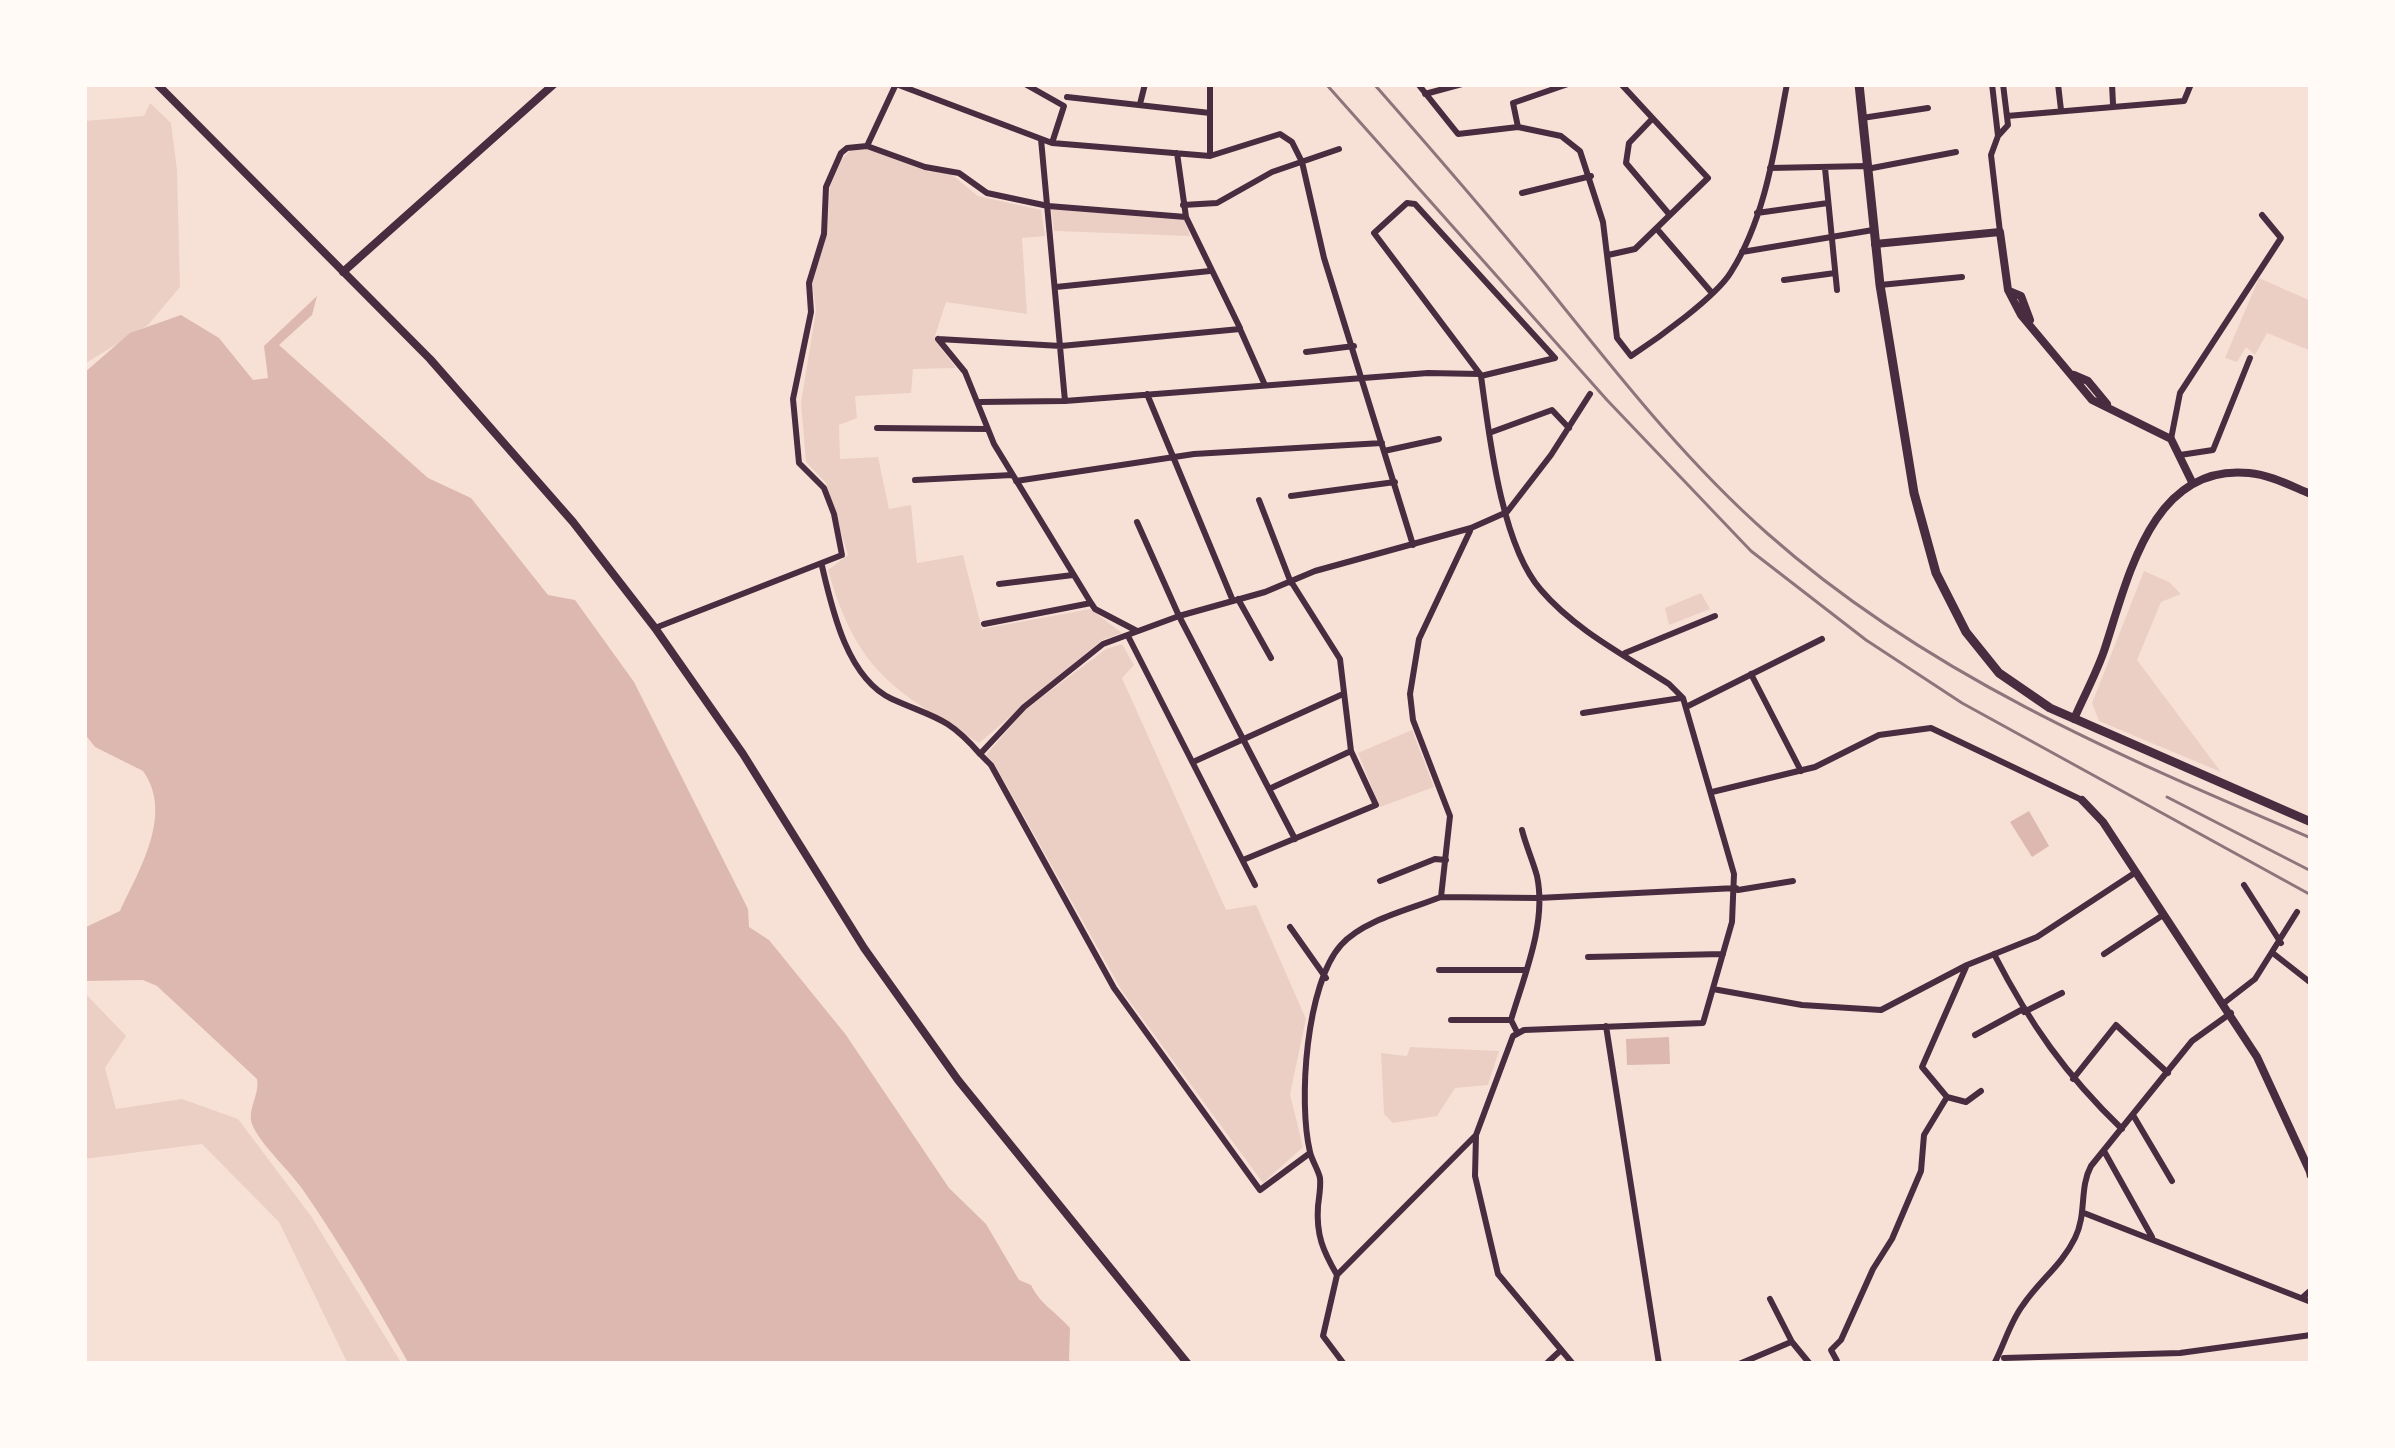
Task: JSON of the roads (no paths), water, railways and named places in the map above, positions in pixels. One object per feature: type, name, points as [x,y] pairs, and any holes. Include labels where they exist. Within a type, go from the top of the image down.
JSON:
[{"type":"highway","points":[[1859,84],[1880,285],[1904,436],[1928,549],[1966,632],[1999,673],[2032,697],[2311,822]]},
{"type":"street","points":[[157,84],[518,456],[655,628],[742,754],[864,948],[958,1080],[1188,1364]]},
{"type":"street","points":[[343,272],[554,84]]},
{"type":"street","points":[[867,146],[896,84],[1052,143],[1210,156],[1280,134],[1292,142],[1302,162],[1324,258],[1413,545]]},
{"type":"street","points":[[1024,84],[1065,102],[1210,113]]},
{"type":"street","points":[[1052,143],[1072,84]]},
{"type":"street","points":[[1140,106],[1145,84]]},
{"type":"street","points":[[1210,84],[1210,156]]},
{"type":"street","points":[[1418,84],[1458,134],[1518,127],[1561,136],[1580,151],[1591,176],[1608,255],[1617,338],[1631,356],[1730,274],[1757,213],[1787,84]]},
{"type":"street","points":[[1425,94],[1462,84]]},
{"type":"street","points":[[1518,127],[1513,103],[1568,84]]},
{"type":"street","points":[[1608,255],[1635,249],[1708,178],[1622,84]]},
{"type":"street","points":[[1992,84],[1998,136]]},
{"type":"street","points":[[2003,84],[2008,125],[1991,154],[2008,290],[2021,315],[2092,400],[2171,439],[2193,484]]},
{"type":"street","points":[[2059,84],[2061,110]]},
{"type":"street","points":[[2112,84],[2114,106]]},
{"type":"street","points":[[2007,116],[2185,101],[2191,84]]},
{"type":"street","points":[[1862,118],[1928,108]]},
{"type":"street","points":[[1652,118],[1629,142],[1626,163],[1670,216]]},
{"type":"street","points":[[1041,139],[1065,401]]},
{"type":"street","points":[[655,628],[842,555],[843,544],[824,488],[799,463],[794,399],[811,312],[809,283],[824,234],[826,187],[847,148],[867,146],[925,167],[959,173],[987,193],[1048,206],[1186,217]]},
{"type":"street","points":[[1183,206],[1217,203],[1233,191],[1339,148]]},
{"type":"street","points":[[1770,168],[1867,167],[1956,152]]},
{"type":"street","points":[[1177,153],[1186,217],[1264,385]]},
{"type":"street","points":[[1825,168],[1837,290]]},
{"type":"street","points":[[1522,193],[1591,176]]},
{"type":"street","points":[[980,402],[1065,401],[1428,373],[1480,375],[1555,358],[1415,204],[1407,203],[1373,233],[1480,375],[1507,512],[1538,588],[1584,628],[1669,684],[1684,703],[1736,889],[1732,922],[1702,1023],[1517,1032],[1476,1135],[1475,1176],[1498,1274],[1573,1364]]},
{"type":"street","points":[[1757,213],[1828,203]]},
{"type":"street","points":[[2171,439],[2180,393],[2281,238],[2262,215]]},
{"type":"street","points":[[1657,229],[1712,293]]},
{"type":"street","points":[[1742,252],[1873,230]]},
{"type":"street","points":[[1875,244],[2000,232]]},
{"type":"street","points":[[1056,286],[1210,271]]},
{"type":"street","points":[[1784,280],[1835,273]]},
{"type":"street","points":[[1880,285],[1962,277]]},
{"type":"street","points":[[1137,631],[1090,603],[1014,478],[964,372],[938,339],[1061,346],[1240,329]]},
{"type":"street","points":[[1306,352],[1354,346]]},
{"type":"street","points":[[2180,455],[2213,450],[2250,358]]},
{"type":"street","points":[[1147,394],[1236,600],[1271,658]]},
{"type":"street","points":[[980,754],[1024,706],[1103,644],[1315,571],[1471,528],[1507,512],[1590,394]]},
{"type":"street","points":[[1489,433],[1552,410],[1569,428]]},
{"type":"street","points":[[877,428],[988,429]]},
{"type":"street","points":[[915,480],[1014,478],[1172,458],[1383,447],[1439,439]]},
{"type":"street","points":[[2074,719],[2149,530],[2165,505],[2193,484],[2223,474],[2249,473],[2311,494]]},
{"type":"street","points":[[1291,496],[1395,482]]},
{"type":"street","points":[[1243,860],[1376,806],[1351,751],[1340,659],[1291,583],[1259,500]]},
{"type":"street","points":[[1137,522],[1179,616],[1295,839]]},
{"type":"street","points":[[1442,897],[1450,816],[1413,721],[1410,694],[1419,639],[1471,528]]},
{"type":"street","points":[[821,565],[834,616],[859,665],[893,699],[933,713],[959,731],[991,766],[1114,988],[1260,1190],[1310,1153]]},
{"type":"street","points":[[999,584],[1074,575]]},
{"type":"street","points":[[984,624],[1090,603]]},
{"type":"street","points":[[1623,654],[1715,616]]},
{"type":"street","points":[[1128,636],[1255,884]]},
{"type":"street","points":[[1583,713],[1684,703],[1822,639]]},
{"type":"street","points":[[1750,674],[1801,771]]},
{"type":"street","points":[[1193,762],[1344,694]]},
{"type":"street","points":[[1712,792],[1801,771],[1879,735],[1931,728],[2082,800],[2103,822],[2258,1057],[2311,1174]]},
{"type":"street","points":[[1269,789],[1351,751]]},
{"type":"street","points":[[1517,1032],[1511,1020],[1536,928],[1538,898],[1522,830]]},
{"type":"street","points":[[1380,881],[1435,859],[1446,860]]},
{"type":"street","points":[[1713,989],[1802,1006],[1881,1010],[1966,965],[2037,937],[2136,872]]},
{"type":"street","points":[[1337,1275],[1318,1240],[1320,1181],[1310,1153],[1305,1058],[1326,978],[1335,955],[1350,938],[1442,897],[1538,898],[1736,889],[1793,881]]},
{"type":"street","points":[[2244,885],[2281,944]]},
{"type":"street","points":[[2224,1003],[2255,979],[2297,912]]},
{"type":"street","points":[[2104,954],[2163,915]]},
{"type":"street","points":[[1290,927],[1326,978]]},
{"type":"street","points":[[1588,957],[1723,954]]},
{"type":"street","points":[[1994,954],[2024,1010],[2073,1078],[2122,1129]]},
{"type":"street","points":[[2274,954],[2311,983]]},
{"type":"street","points":[[1966,965],[1922,1067],[1946,1096],[1966,1102],[1981,1091]]},
{"type":"street","points":[[1439,970],[1525,970]]},
{"type":"street","points":[[1975,1035],[2062,993]]},
{"type":"street","points":[[2004,1358],[2019,1310],[2068,1251],[2084,1213],[2086,1174],[2192,1041],[2230,1013]]},
{"type":"street","points":[[1451,1020],[1511,1020]]},
{"type":"street","points":[[2073,1078],[2116,1025],[2168,1073]]},
{"type":"street","points":[[1606,1026],[1659,1364]]},
{"type":"street","points":[[1834,1364],[1831,1350],[1841,1340],[1899,1224],[1921,1172],[1924,1136],[1946,1096]]},
{"type":"street","points":[[2133,1115],[2172,1181]]},
{"type":"street","points":[[1344,1364],[1323,1336],[1337,1275],[1476,1135]]},
{"type":"street","points":[[2104,1151],[2154,1240]]},
{"type":"street","points":[[2084,1213],[2311,1302]]},
{"type":"street","points":[[2302,1298],[2311,1290]]},
{"type":"street","points":[[1770,1299],[1792,1342],[1810,1364]]},
{"type":"street","points":[[1994,1364],[2004,1358],[2180,1353],[2311,1335]]},
{"type":"street","points":[[1739,1364],[1792,1342]]},
{"type":"street","points":[[1550,1362],[1561,1350]]},
{"type":"street","points":[[2130,1364],[2135,1354]]},
{"type":"railway","points":[[1326,84],[1607,400],[1751,551],[1866,640],[1962,703],[2311,895]]},
{"type":"railway","points":[[1374,84],[1679,445],[1737,506],[1829,584],[1892,629],[2027,708],[2311,838]]},
{"type":"railway","points":[[2167,797],[2311,871]]}]
